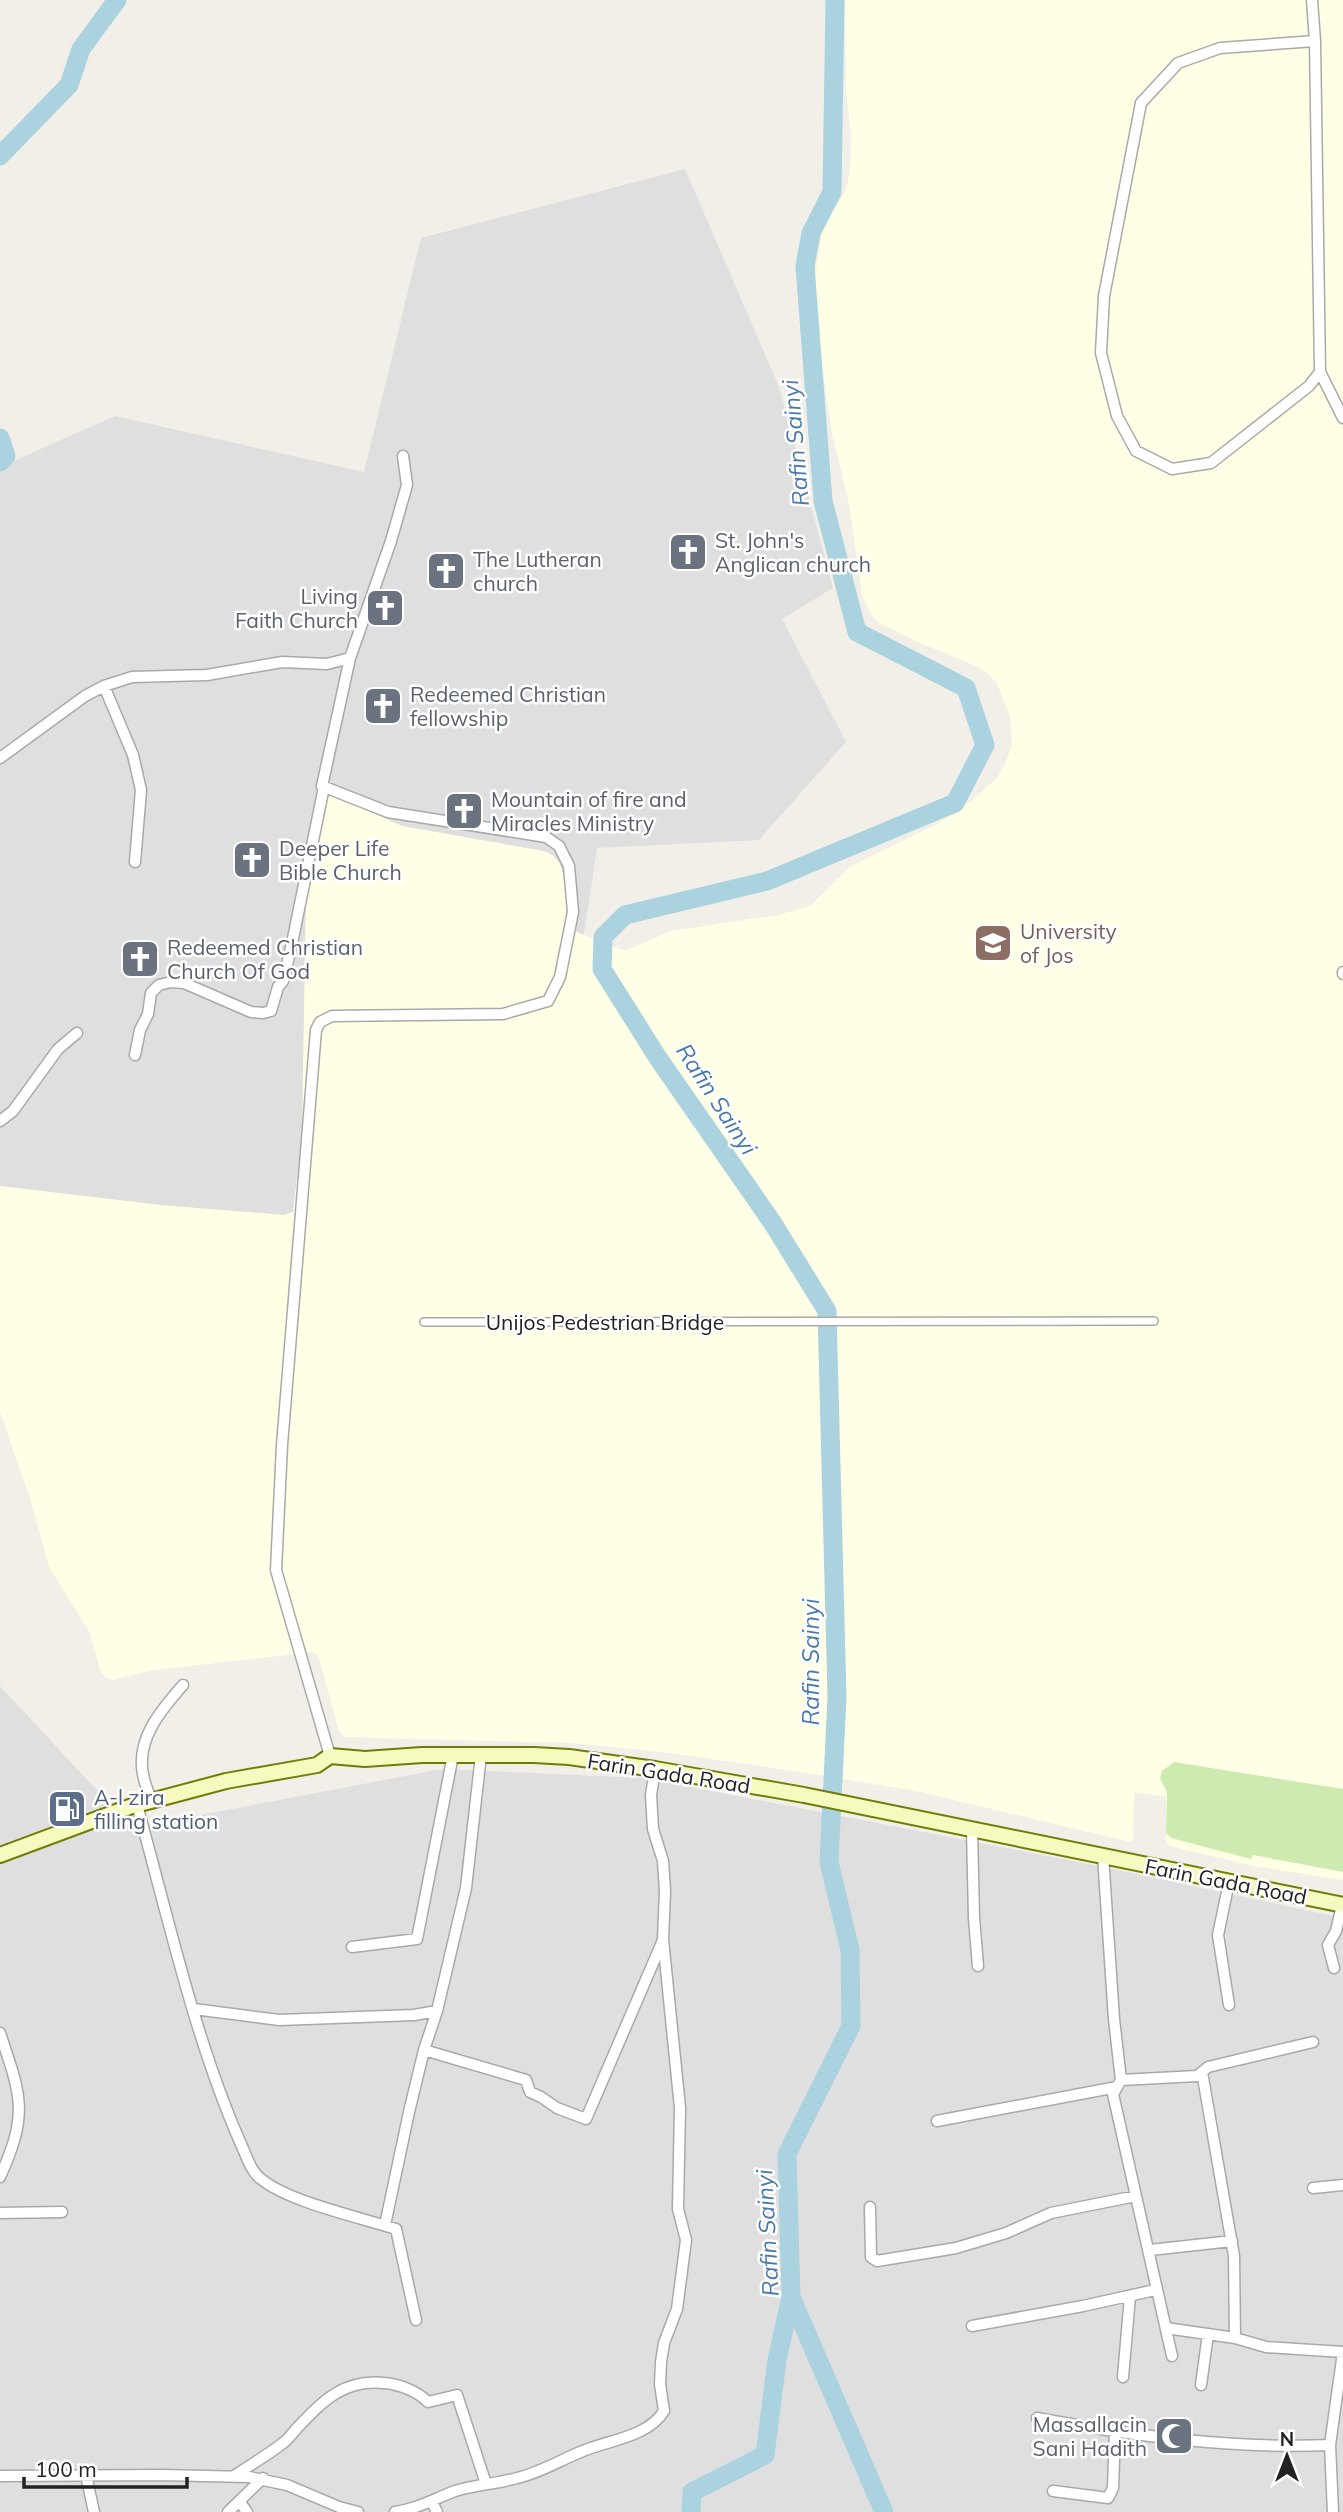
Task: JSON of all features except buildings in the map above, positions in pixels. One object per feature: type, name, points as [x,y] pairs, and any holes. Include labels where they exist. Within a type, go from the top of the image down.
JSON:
[{"type":"main road","name":"Farin Gada Road","points":[[0,1855],[144,1803],[226,1782],[317,1765],[330,1756],[365,1759],[453,1755],[569,1757],[655,1769],[858,1805],[1343,1905]]},
{"type":"street","points":[[1312,0],[1321,372],[1343,418]]},
{"type":"street","points":[[1315,41],[1220,48],[1178,63],[1141,103],[1104,296],[1101,354],[1116,416],[1136,451],[1172,469],[1211,463],[1309,386],[1321,372]]},
{"type":"street","points":[[135,1055],[140,1030],[148,1014],[151,993],[159,985],[184,983],[251,1012],[271,1011],[292,948],[324,787],[322,786],[350,658],[391,541],[407,485],[403,456]]},
{"type":"street","points":[[0,758],[85,696],[104,686],[132,677],[207,675],[282,662],[327,664],[350,658]]},
{"type":"street","points":[[104,686],[133,755],[141,790],[135,862]]},
{"type":"street","points":[[324,787],[388,812],[546,837],[559,846],[569,866],[573,912],[559,977],[548,1001],[503,1014],[332,1016],[320,1022],[316,1030],[282,1445],[276,1570],[330,1756]]},
{"type":"street","points":[[0,1121],[13,1111],[58,1049],[77,1033]]},
{"type":"street","name":"Unijos Pedestrian Bridge","points":[[424,1322],[1154,1321]]},
{"type":"street","points":[[183,1685],[163,1708],[144,1741],[144,1803],[194,2008],[224,2105],[254,2174],[293,2196],[396,2229],[416,2320]]},
{"type":"street","points":[[352,1947],[417,1939],[453,1755]]},
{"type":"street","points":[[385,2225],[424,2050],[438,2011],[466,1888],[481,1755]]},
{"type":"street","points":[[395,2512],[434,2507],[454,2492],[514,2479],[587,2449],[620,2441],[651,2424],[664,2411],[660,2384],[661,2362],[664,2343],[677,2309],[686,2240],[678,2209],[680,2108],[663,1939],[663,1861],[653,1829],[651,1795],[655,1769]]},
{"type":"street","points":[[972,1829],[978,1966]]},
{"type":"street","points":[[1103,1856],[1119,2083],[1113,2094],[1172,2356]]},
{"type":"street","points":[[1228,1882],[1218,1935],[1229,2005]]},
{"type":"street","points":[[1334,1968],[1328,1945],[1336,1931],[1343,1905]]},
{"type":"street","points":[[424,2050],[526,2080],[530,2092],[557,2109],[586,2119],[663,1939]]},
{"type":"street","points":[[194,2008],[279,2020],[414,2015],[438,2011]]},
{"type":"street","points":[[0,2033],[17,2084],[20,2108],[12,2151],[0,2176]]},
{"type":"street","points":[[937,2121],[1119,2083],[1197,2076],[1208,2067],[1313,2042]]},
{"type":"street","points":[[1202,2072],[1234,2256],[1235,2338]]},
{"type":"street","points":[[1313,2188],[1343,2185]]},
{"type":"street","points":[[870,2207],[871,2257],[877,2261],[956,2248],[1006,2233],[1051,2213],[1136,2196]]},
{"type":"street","points":[[0,2213],[62,2212]]},
{"type":"street","points":[[1150,2250],[1232,2241]]},
{"type":"street","points":[[972,2326],[1155,2290]]},
{"type":"street","points":[[1123,2377],[1130,2296]]},
{"type":"street","points":[[1166,2328],[1235,2338],[1266,2347],[1343,2352],[1330,2445],[1333,2512]]},
{"type":"street","points":[[1201,2385],[1208,2334]]},
{"type":"street","points":[[233,2476],[285,2442],[335,2393],[348,2385],[373,2382],[397,2385],[422,2396],[428,2402],[457,2395],[486,2484]]},
{"type":"street","points":[[1037,2418],[1115,2432],[1281,2447],[1330,2445]]},
{"type":"street","points":[[1053,2491],[1108,2498],[1113,2487],[1115,2432]]},
{"type":"street","points":[[86,2475],[94,2512]]},
{"type":"street","points":[[0,2476],[233,2476],[263,2479],[287,2485],[358,2512]]},
{"type":"street","points":[[228,2512],[263,2479]]},
{"type":"street","points":[[240,2502],[247,2512]]},
{"type":"shaded area","name":"University of Jos","points":[[845,0],[1343,0],[1343,1880],[1253,1866],[1169,1846],[1166,1840],[1166,1796],[1134,1793],[1133,1840],[1130,1842],[916,1791],[663,1752],[571,1743],[344,1737],[339,1731],[318,1655],[313,1652],[154,1670],[112,1680],[106,1678],[101,1673],[89,1631],[49,1567],[30,1498],[0,1412],[0,1186],[161,1205],[283,1215],[293,1212],[302,1133],[306,890],[326,795],[331,794],[402,826],[544,851],[554,856],[564,877],[567,918],[577,932],[627,950],[671,931],[778,915],[810,906],[851,866],[939,823],[971,801],[997,778],[1012,744],[1010,716],[997,684],[990,675],[976,666],[881,624],[872,616],[862,595],[849,504],[832,433],[812,298],[822,230],[846,190],[850,172],[851,134],[846,89]]},
{"type":"shaded area","points":[[685,169],[779,387],[833,588],[782,619],[846,742],[759,840],[597,848],[555,1126],[0,1376],[0,467],[115,416],[364,472],[421,238]]},
{"type":"shaded area","points":[[0,1686],[132,1828],[442,1769],[644,1778],[1089,1864],[1343,1918],[1343,2512],[0,2512]]},
{"type":"green space","points":[[1174,1762],[1343,1789],[1343,1872],[1253,1855],[1251,1859],[1171,1838],[1166,1833],[1167,1792],[1160,1778],[1162,1771]]},
{"type":"waterway","points":[[0,156],[69,85],[81,49],[117,0]]},
{"type":"waterway","name":"Rafin Sainyi","points":[[835,0],[832,192],[811,233],[805,266],[823,501],[857,632],[966,688],[985,745],[955,803],[767,881],[625,915],[603,937],[602,969],[658,1058],[772,1222],[827,1311],[837,1697],[829,1862],[850,1950],[851,2026],[787,2154],[791,2297],[884,2512]]},
{"type":"waterway","points":[[0,438],[6,456],[0,462]]},
{"type":"waterway","points":[[691,2512],[692,2492],[765,2455],[777,2360],[791,2297]]},
{"type":"place","name":"St. John's Anglican church","points":[[688,552]]},
{"type":"place","name":"The Lutheran church","points":[[446,571]]},
{"type":"place","name":"Living Faith Church","points":[[385,608]]},
{"type":"place","name":"Redeemed Christian fellowship","points":[[383,706]]},
{"type":"place","name":"Mountain of fire and Miracles Ministry","points":[[464,811]]},
{"type":"place","name":"Deeper Life Bible Church","points":[[252,860]]},
{"type":"place","name":"University of Jos","points":[[993,943]]},
{"type":"place","name":"Redeemed Christian Church Of God","points":[[140,959]]},
{"type":"place","name":"A-l zira filling station","points":[[67,1809]]},
{"type":"place","name":"Massallacin Sani Hadith","points":[[1174,2436]]}]
